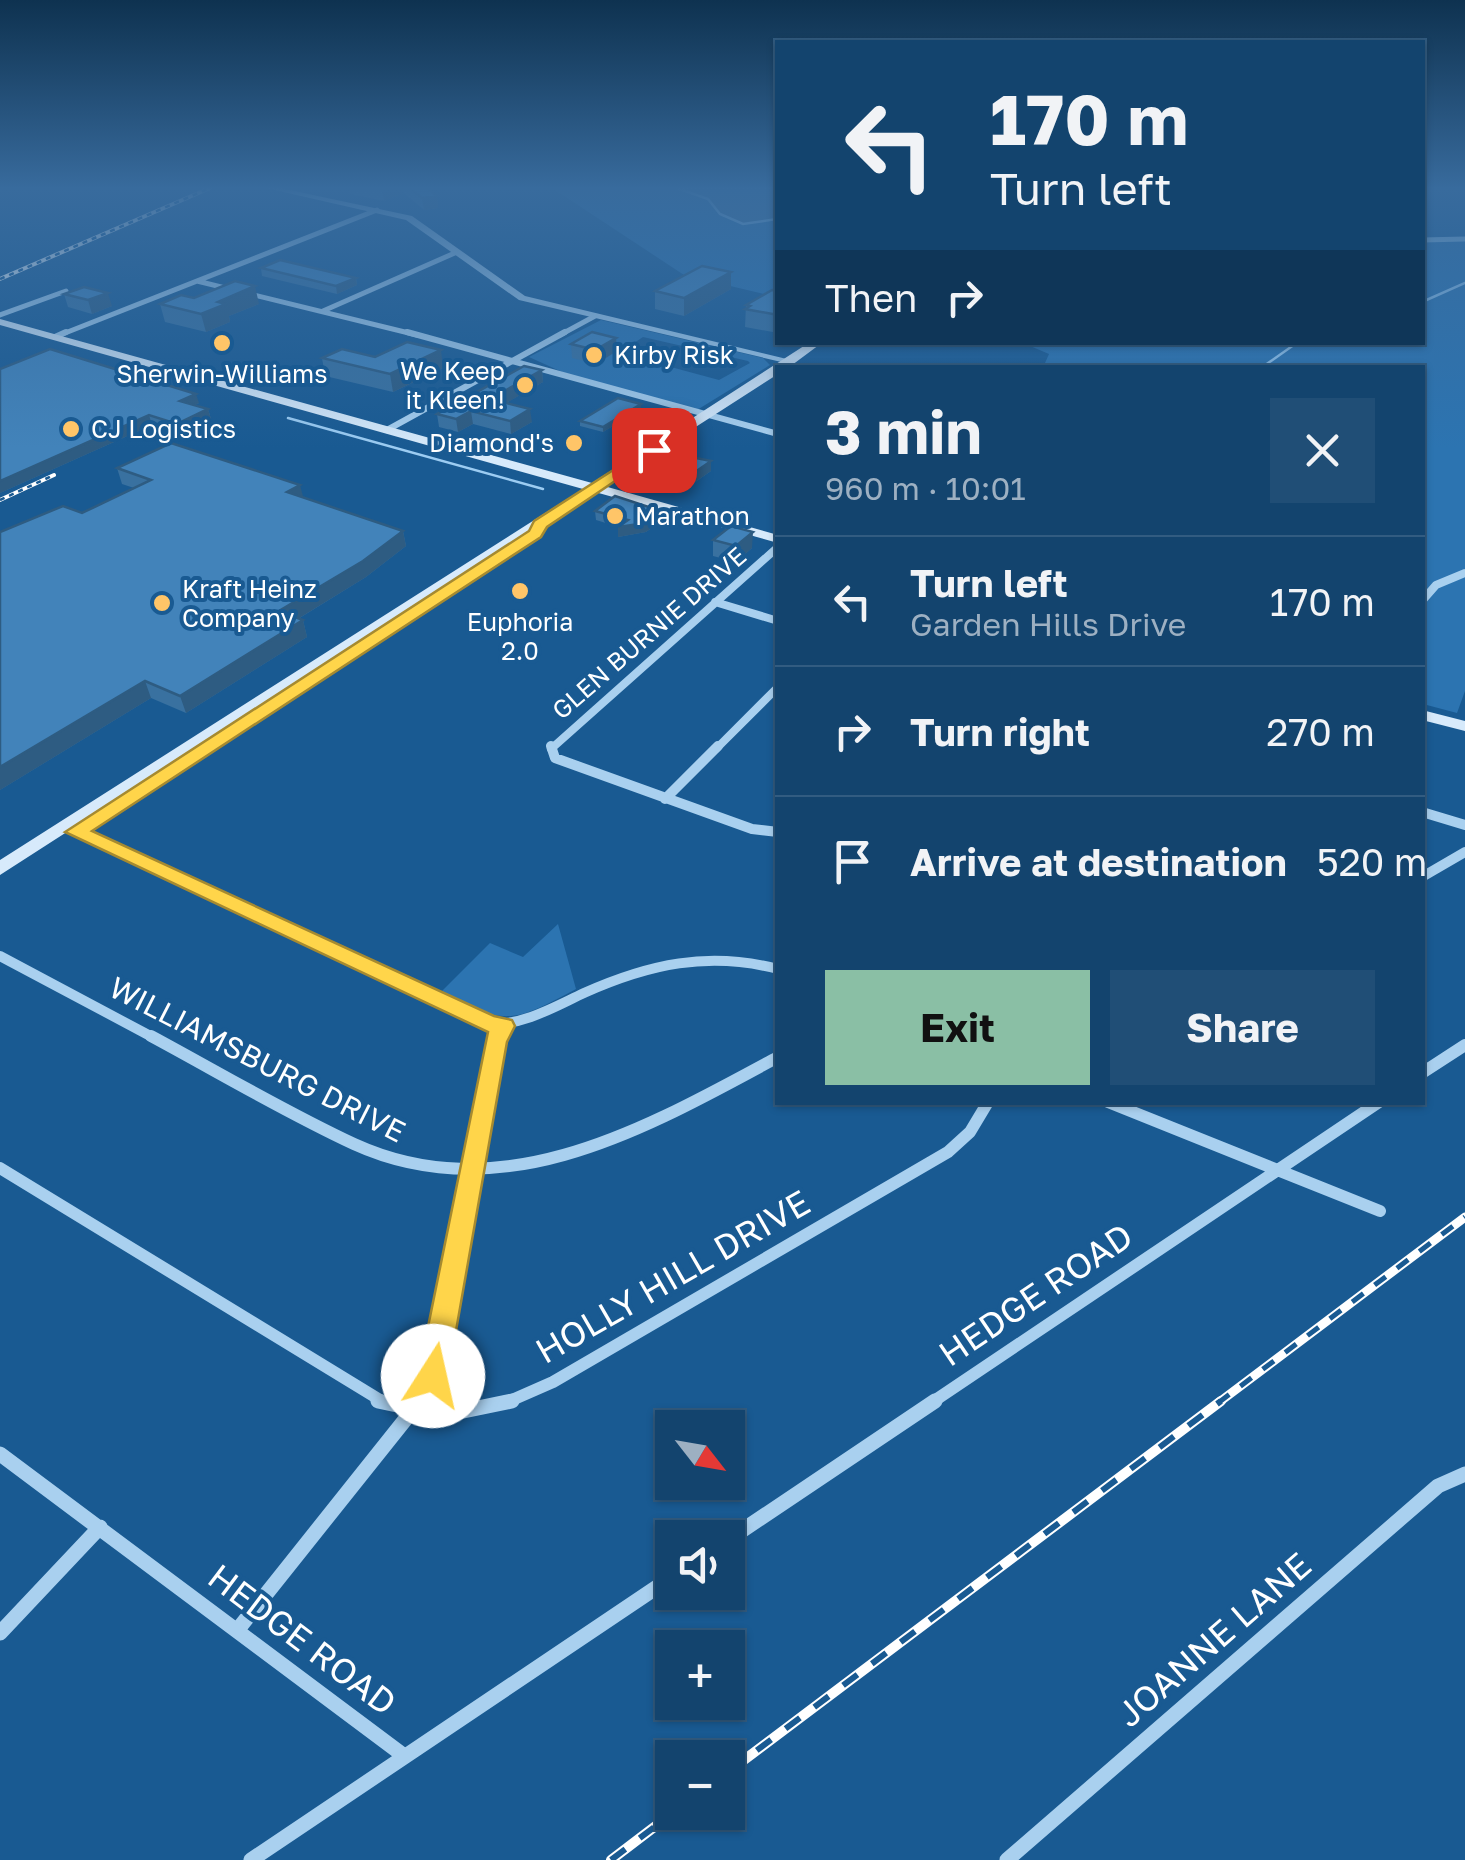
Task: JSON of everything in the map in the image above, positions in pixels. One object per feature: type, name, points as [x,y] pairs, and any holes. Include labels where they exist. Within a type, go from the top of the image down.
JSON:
[{"type":"main road","points":[[0,319],[55,338],[775,538]]},
{"type":"main road","points":[[784,365],[814,345]]},
{"type":"main road","points":[[0,869],[71,829],[536,534],[540,524],[775,371]]},
{"type":"main road","points":[[548,474],[565,490],[564,509]]},
{"type":"main road","points":[[1425,716],[1465,726]]},
{"type":"main road","points":[[0,882],[71,829]]},
{"type":"street","points":[[55,338],[213,275]]},
{"type":"street","points":[[322,311],[405,275]]},
{"type":"street","points":[[486,275],[511,294],[779,365]]},
{"type":"street","points":[[197,281],[516,359],[587,386],[775,433]]},
{"type":"street","points":[[0,319],[66,291]]},
{"type":"street","points":[[386,430],[595,316]]},
{"type":"street","name":"GLEN BURNIE DRIVE","points":[[665,799],[586,772],[551,752],[552,743],[775,550]]},
{"type":"street","points":[[1425,598],[1436,585],[1465,573]]},
{"type":"street","points":[[716,602],[775,619]]},
{"type":"street","points":[[775,690],[665,799],[752,830],[775,832]]},
{"type":"street","points":[[1425,813],[1465,825]]},
{"type":"street","points":[[71,829],[490,1024],[503,1026],[670,960],[730,958],[775,968]]},
{"type":"street","points":[[1425,875],[1465,852]]},
{"type":"street","name":"WILLIAMSBURG DRIVE","points":[[0,956],[356,1145],[413,1165],[469,1172],[533,1167],[587,1152],[775,1058]]},
{"type":"street","points":[[238,1628],[412,1413],[433,1376],[495,1042],[503,1026]]},
{"type":"street","points":[[1425,1071],[1465,1045]]},
{"type":"street","name":"HOLLY HILL DRIVE","points":[[0,1168],[376,1400],[434,1417],[491,1410],[553,1382],[948,1152],[970,1132],[986,1105]]},
{"type":"street","points":[[1116,1105],[1380,1212]]},
{"type":"street","name":"HEDGE ROAD","points":[[745,1529],[1375,1105]]},
{"type":"street","name":"HEDGE ROAD","points":[[0,1454],[238,1628],[403,1755],[655,1588]]},
{"type":"street","name":"JOANNE LANE","points":[[1007,1860],[1438,1486],[1465,1474]]},
{"type":"street","points":[[0,1632],[100,1527]]},
{"type":"street","points":[[251,1860],[403,1755]]},
{"type":"shaded area","points":[[684,275],[775,275],[775,297]]},
{"type":"shaded area","points":[[1425,275],[1465,275],[1465,691],[1457,713],[1425,705],[1425,365],[1056,365],[1045,363],[1049,354],[1028,345],[1425,345]]},
{"type":"shaded area","points":[[601,320],[763,358],[770,365],[697,410],[571,376],[529,357]],"holes":[[[643,337],[748,361],[719,380],[619,353]]]},
{"type":"shaded area","points":[[558,924],[576,989],[537,1009],[508,1016],[480,1011],[440,993],[490,943],[523,957]]},
{"type":"building","points":[[289,275],[356,278],[336,286]]},
{"type":"building","points":[[685,275],[726,275],[684,298],[655,291]]},
{"type":"building","points":[[235,281],[255,286],[201,314],[160,304],[181,295],[194,298]]},
{"type":"building","points":[[84,287],[108,293],[88,300],[64,294]]},
{"type":"building","points":[[775,290],[775,314],[745,309],[750,306],[746,305]]},
{"type":"building","points":[[592,332],[616,338],[595,350],[571,344]]},
{"type":"building","points":[[407,342],[441,350],[390,374],[322,358],[342,349],[375,357]]},
{"type":"building","name":"CJ Logistics","points":[[50,349],[196,394],[180,401],[208,409],[177,424],[149,415],[0,481],[0,369]]},
{"type":"building","points":[[524,366],[542,370],[490,399],[530,409],[510,421],[471,411],[456,419],[437,414]]},
{"type":"building","points":[[618,398],[641,404],[603,427],[580,421]]},
{"type":"building","name":"Kraft Heinz Company","points":[[171,443],[300,485],[287,492],[403,531],[363,561],[279,611],[303,620],[180,696],[145,681],[0,767],[0,532],[63,506],[82,513],[151,480],[117,468]]},
{"type":"building","points":[[661,451],[711,461],[688,477],[640,466]]},
{"type":"building","points":[[615,496],[661,511],[646,523],[618,527],[628,520],[595,511]]},
{"type":"building","points":[[731,526],[753,532],[736,546],[713,540]]},
{"type":"waterway","points":[[1425,301],[1465,283]]},
{"type":"waterway","points":[[1265,365],[1294,345]]},
{"type":"waterway","points":[[288,418],[543,489]]},
{"type":"railway","points":[[0,279],[10,275]]},
{"type":"railway","points":[[0,500],[54,475]]},
{"type":"railway","points":[[1218,1403],[1465,1217]]},
{"type":"railway","points":[[745,1759],[1221,1401]]},
{"type":"railway","points":[[611,1860],[655,1826]]},
{"type":"place","name":"Sherwin-Williams","points":[[222,343]]},
{"type":"place","name":"Kirby Risk","points":[[594,355]]},
{"type":"place","name":"We Keep it Kleen!","points":[[525,385]]},
{"type":"place","name":"CJ Logistics","points":[[71,429]]},
{"type":"place","name":"Diamond's","points":[[574,443]]},
{"type":"place","name":"Marathon","points":[[615,516]]},
{"type":"place","name":"Euphoria 2.0","points":[[520,591]]},
{"type":"place","name":"Kraft Heinz Company","points":[[162,603]]},
{"type":"route","points":[[433,1376],[469,1172],[495,1042],[503,1026],[490,1024],[76,832],[536,534],[540,524],[654,450]]}]
